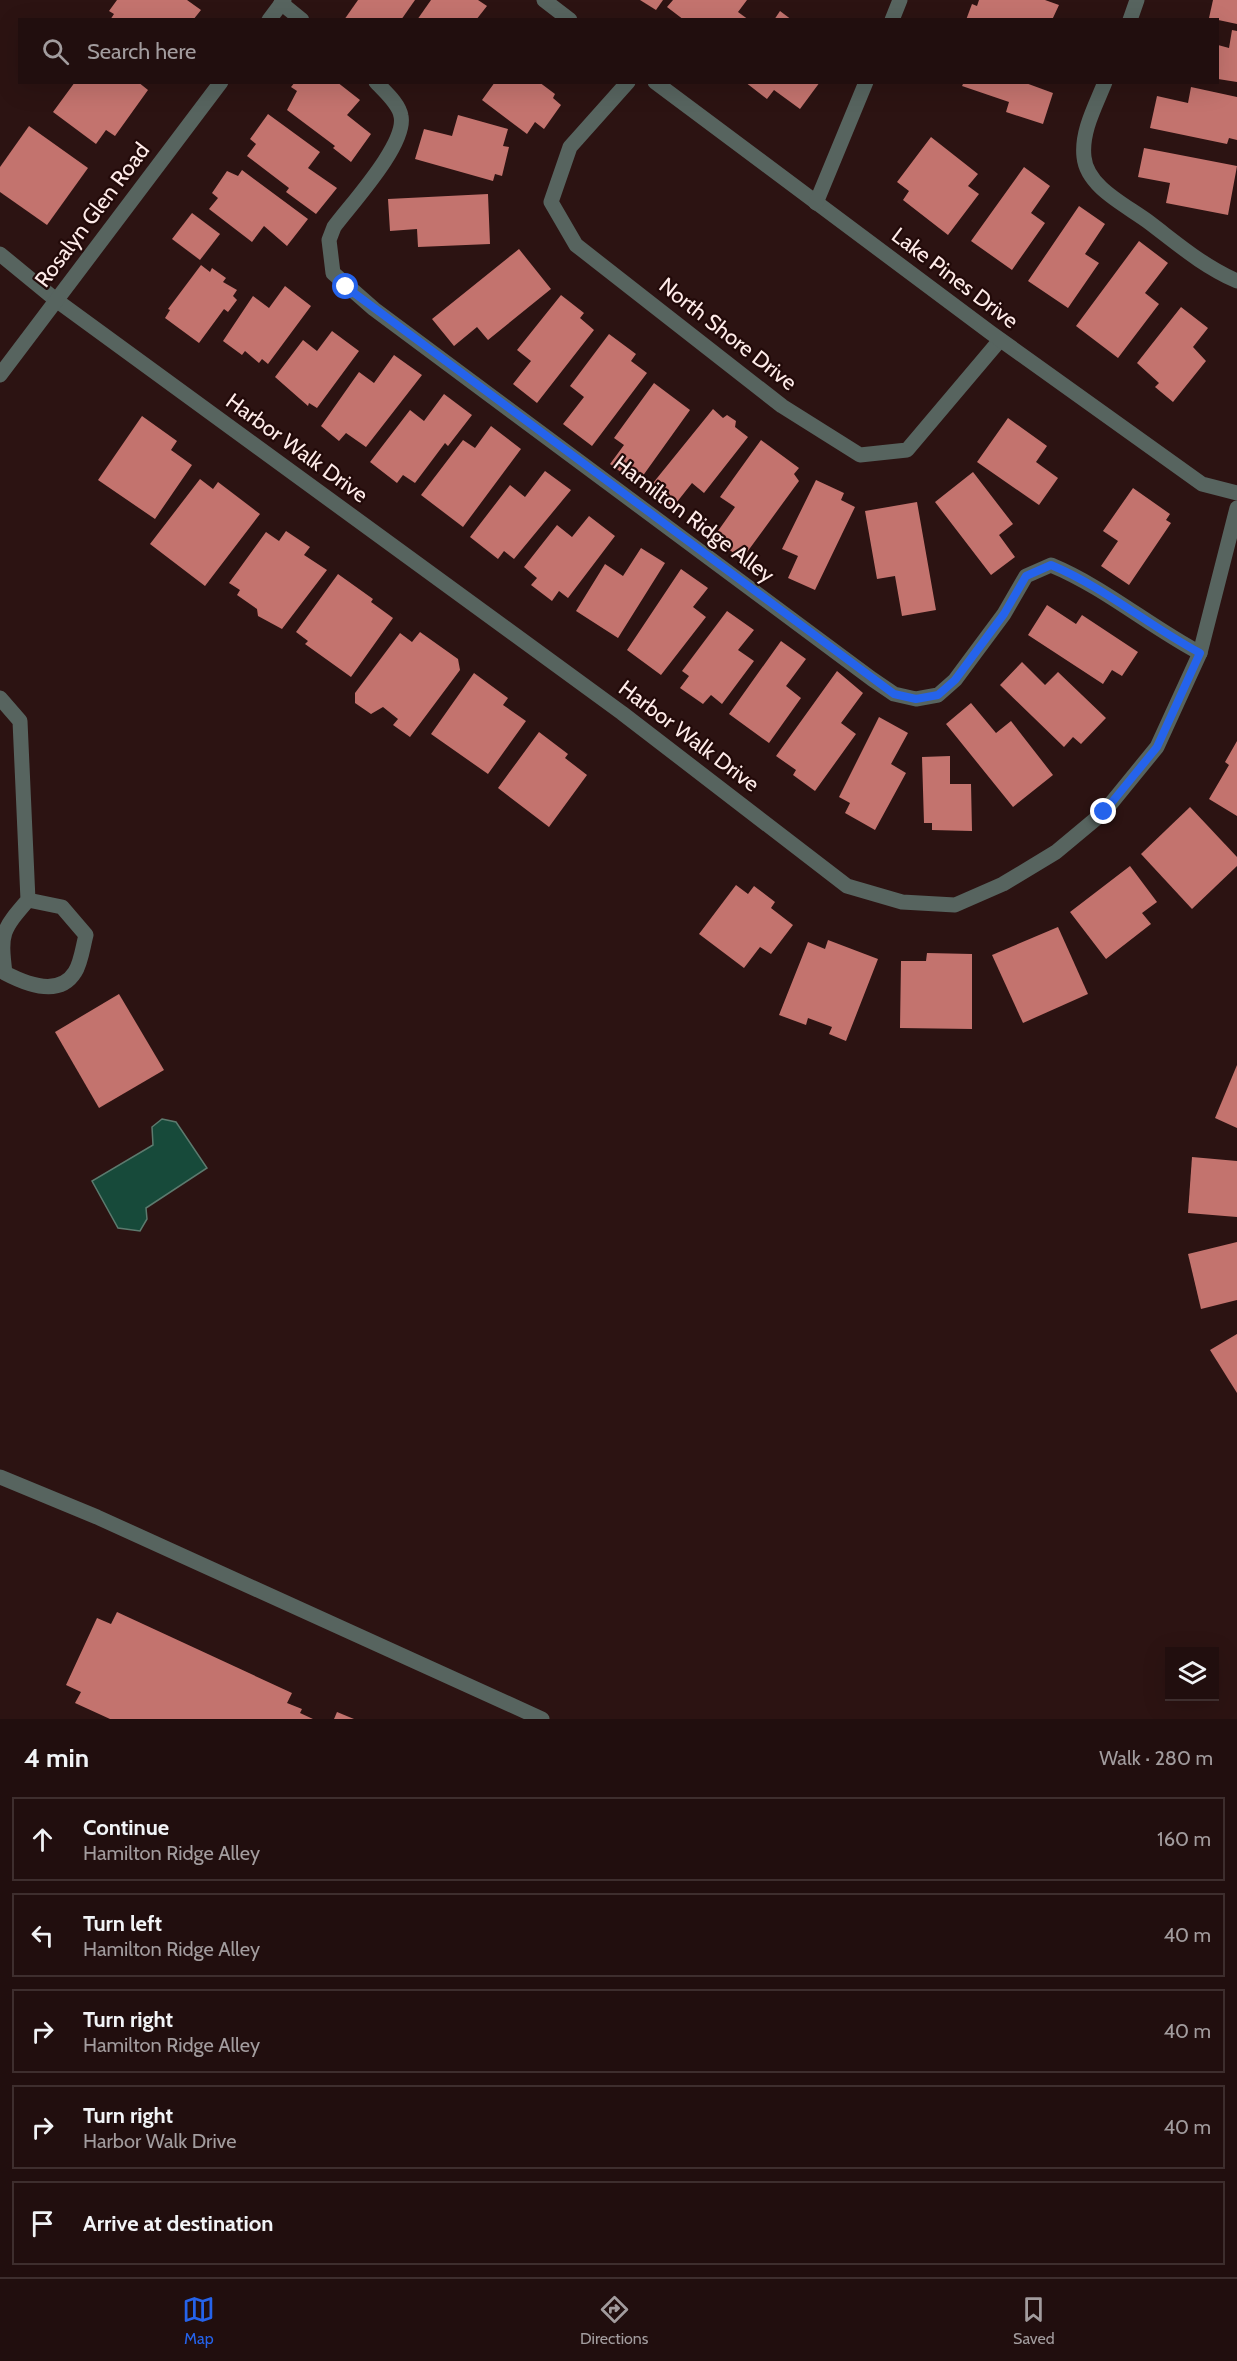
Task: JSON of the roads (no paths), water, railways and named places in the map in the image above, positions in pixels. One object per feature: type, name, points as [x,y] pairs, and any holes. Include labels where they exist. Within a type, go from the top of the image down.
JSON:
[{"type":"street","points":[[544,0],[567,18]]},
{"type":"street","points":[[893,18],[900,0]]},
{"type":"street","points":[[1131,18],[1137,0]]},
{"type":"street","points":[[270,18],[282,2],[300,18]]},
{"type":"street","name":"Rosalyn Glen Road","points":[[0,375],[219,84]]},
{"type":"street","name":"Hamilton Ridge Alley","points":[[378,84],[390,96],[401,116],[399,133],[392,149],[334,227],[329,240],[333,273],[374,309],[872,679],[894,694],[916,699],[938,695],[955,680],[1004,614],[1026,576],[1051,565],[1079,576],[1166,635],[1200,653]]},
{"type":"street","name":"North Shore Drive","points":[[626,84],[570,147],[551,202],[576,245],[782,406],[860,455],[906,450],[1000,340]]},
{"type":"street","name":"Lake Pines Drive","points":[[658,84],[1000,340],[1202,484],[1237,493]]},
{"type":"street","points":[[816,203],[865,84]]},
{"type":"street","points":[[1104,84],[1089,122],[1084,145],[1084,158],[1089,172],[1106,191],[1173,243],[1206,267],[1237,281]]},
{"type":"street","name":"Harbor Walk Drive","points":[[0,254],[56,300],[622,713],[847,886],[902,902],[955,905],[1003,884],[1056,852],[1104,812],[1157,747],[1200,653],[1237,508]]},
{"type":"street","points":[[0,698],[20,722],[28,900],[7,924],[0,944],[4,973],[23,983],[42,987],[59,984],[75,973],[86,935],[62,907],[28,900]]},
{"type":"street","points":[[0,1477],[97,1517],[542,1719]]}]
